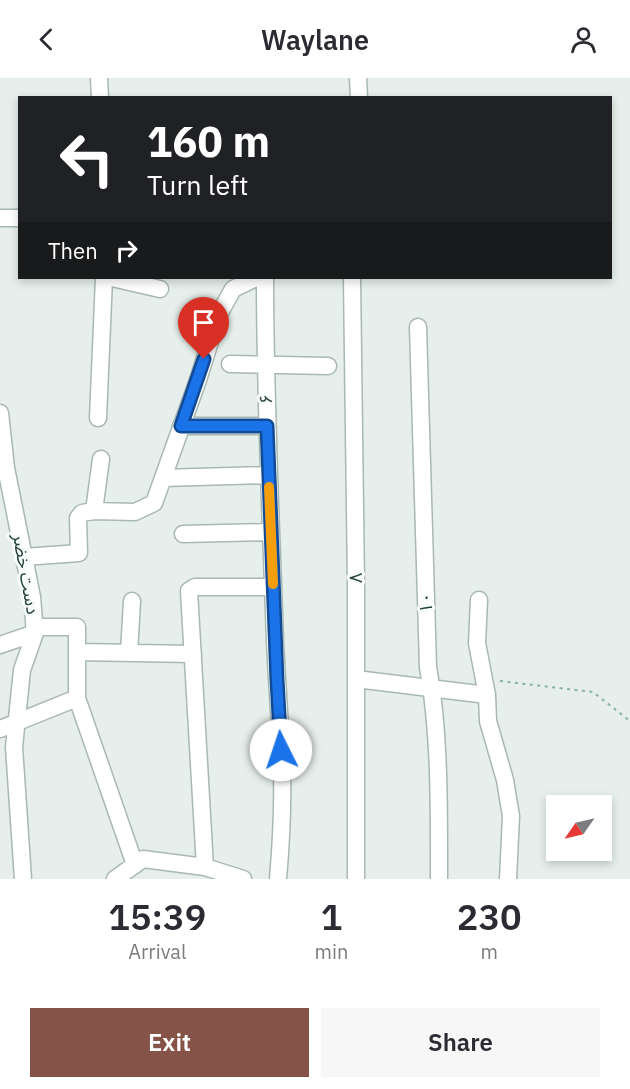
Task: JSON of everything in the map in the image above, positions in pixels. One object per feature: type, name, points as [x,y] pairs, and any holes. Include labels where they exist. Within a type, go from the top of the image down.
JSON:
[{"type":"street","points":[[99,78],[100,96]]},
{"type":"street","points":[[358,78],[359,96]]},
{"type":"street","points":[[0,218],[18,218]]},
{"type":"street","points":[[99,418],[104,279]]},
{"type":"street","points":[[116,279],[160,289]]},
{"type":"street","points":[[24,557],[79,553],[78,518],[82,513],[135,512],[154,502],[218,316],[233,289],[254,279]]},
{"type":"street","name":"۶","points":[[265,279],[267,426],[282,774],[282,836],[278,879]]},
{"type":"street","name":"۸","points":[[352,279],[357,879]]},
{"type":"street","name":"۱۰","points":[[418,327],[428,667],[432,688],[439,809],[440,879]]},
{"type":"street","points":[[230,364],[328,366]]},
{"type":"street","name":"دست خضر","points":[[0,413],[6,468],[32,597],[35,630],[22,670],[15,747],[23,879]]},
{"type":"street","points":[[181,426],[267,426]]},
{"type":"street","points":[[94,511],[101,459]]},
{"type":"street","points":[[163,478],[269,475]]},
{"type":"street","points":[[183,534],[271,532]]},
{"type":"street","points":[[205,867],[189,591],[195,587],[273,587]]},
{"type":"street","points":[[479,600],[477,643],[486,687],[488,721],[505,780],[511,816],[508,879]]},
{"type":"street","points":[[129,653],[132,601]]},
{"type":"street","points":[[0,645],[35,630],[77,627],[77,698],[135,865]]},
{"type":"street","points":[[77,652],[193,654]]},
{"type":"street","points":[[356,679],[432,688],[486,687]]},
{"type":"street","points":[[0,729],[77,698]]},
{"type":"street","points":[[115,879],[143,859],[205,867],[243,879]]},
{"type":"path","points":[[486,687],[593,692],[630,721]]},
{"type":"slow traffic","points":[[269,487],[273,584]]},
{"type":"route","points":[[204,359],[181,426],[267,426],[281,750]]}]
